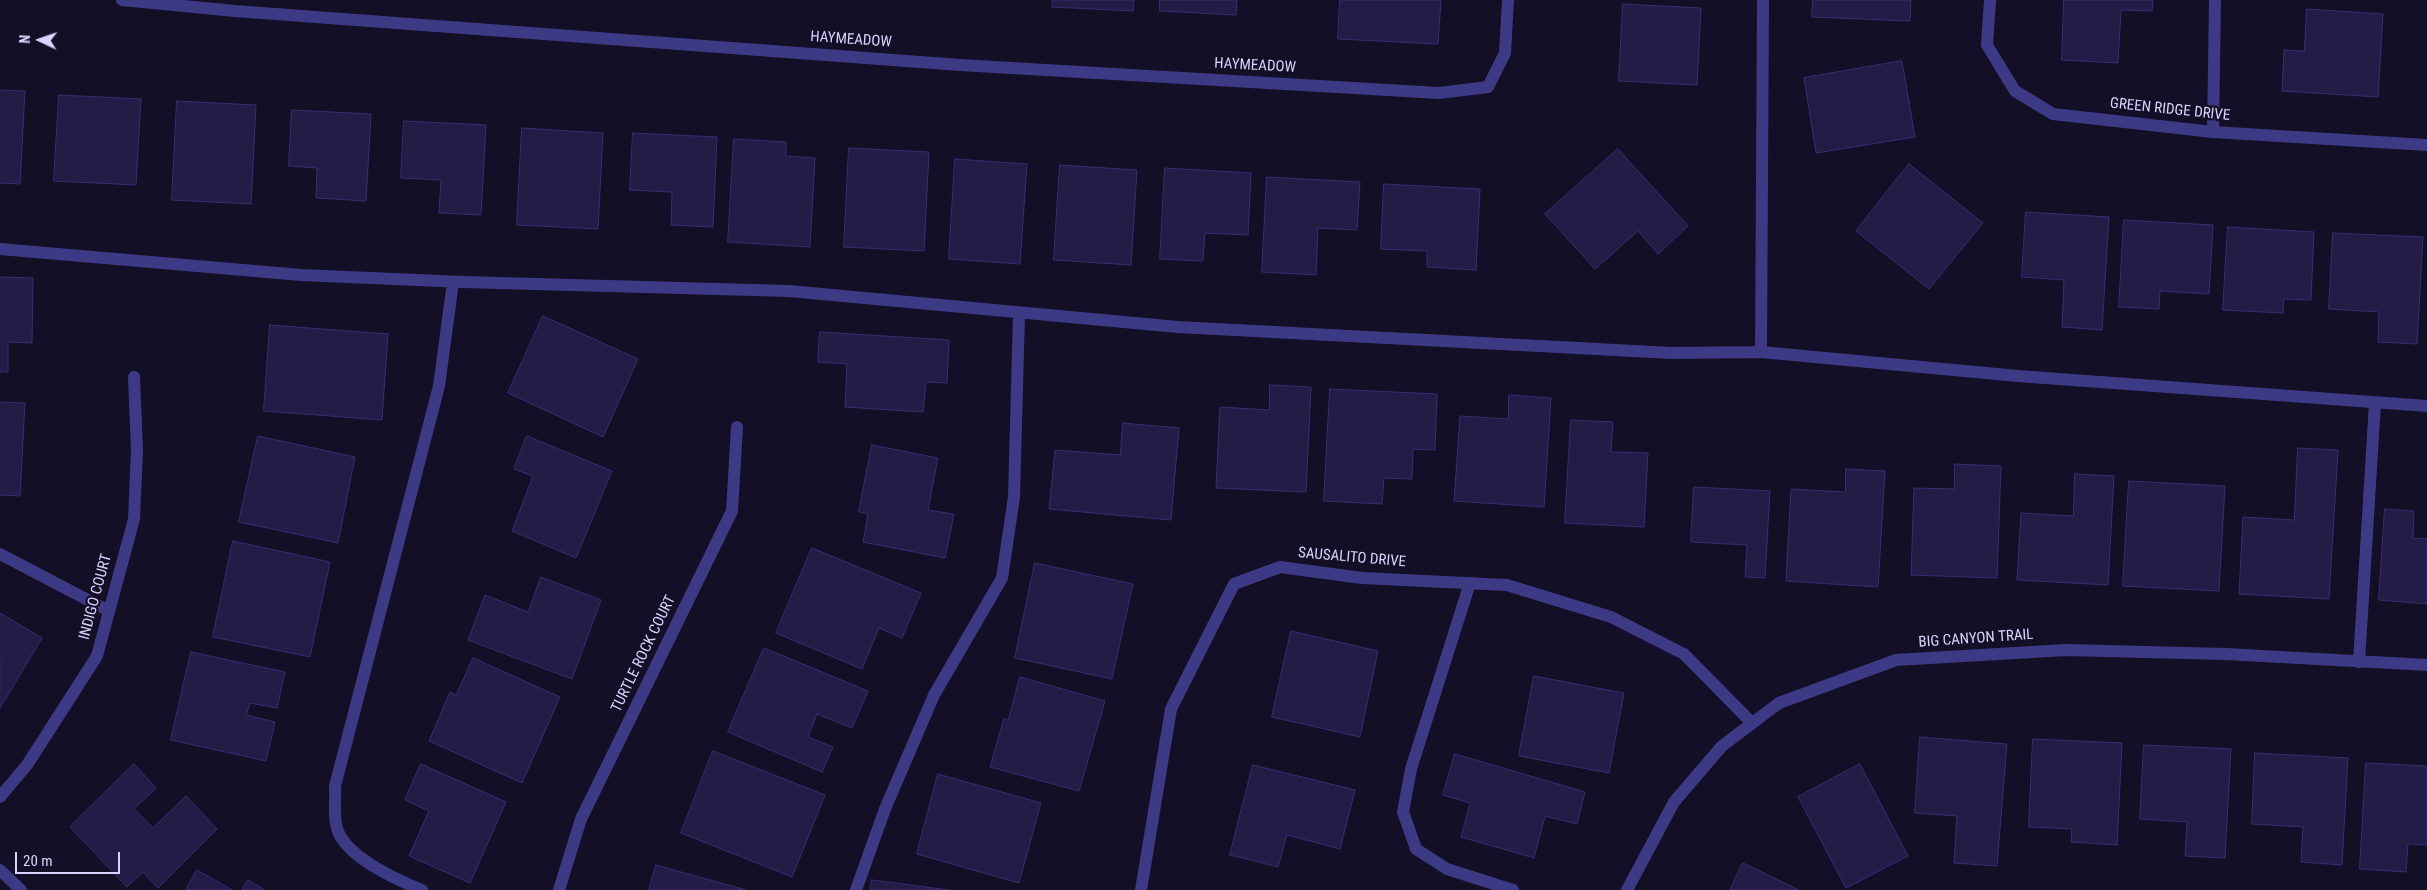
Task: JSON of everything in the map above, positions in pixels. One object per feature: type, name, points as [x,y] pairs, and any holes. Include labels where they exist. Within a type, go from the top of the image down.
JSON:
[{"type":"street","name":"HAYMEADOW","points":[[122,0],[235,11],[960,65],[1438,93],[1488,87],[1505,53],[1508,0]]},
{"type":"street","points":[[1761,352],[1763,0]]},
{"type":"street","name":"GREEN RIDGE DRIVE","points":[[1990,0],[1987,45],[2015,90],[2053,114],[2213,132],[2427,146]]},
{"type":"street","points":[[2213,132],[2215,0]]},
{"type":"street","points":[[0,249],[301,275],[453,282],[789,291],[1019,314],[1178,327],[1420,341],[1672,352],[1761,352],[2018,376],[2427,406]]},
{"type":"street","points":[[422,890],[399,881],[354,854],[337,829],[335,786],[439,386],[453,282]]},
{"type":"street","points":[[856,890],[885,809],[934,695],[1002,578],[1014,497],[1019,314]]},
{"type":"street","name":"INDIGO COURT","points":[[0,796],[27,766],[97,656],[134,519],[137,450],[134,377]]},
{"type":"street","points":[[2359,662],[2375,403]]},
{"type":"street","name":"TURTLE ROCK COURT","points":[[559,890],[582,819],[732,511],[737,427]]},
{"type":"street","points":[[0,554],[109,611]]},
{"type":"street","name":"SAUSALITO DRIVE","points":[[1141,890],[1171,709],[1234,584],[1280,568],[1362,578],[1507,585],[1611,617],[1684,654],[1752,722]]},
{"type":"street","points":[[1470,583],[1411,769],[1403,812],[1416,849],[1446,870],[1513,890]]},
{"type":"street","name":"BIG CANYON TRAIL","points":[[1627,890],[1674,802],[1722,746],[1779,703],[1896,660],[2066,650],[2226,654],[2427,665]]},
{"type":"street","points":[[0,870],[21,890]]},
{"type":"building","points":[[1053,0],[1134,0],[1133,11],[1052,7]]},
{"type":"building","points":[[1160,0],[1237,0],[1236,15],[1160,11]]},
{"type":"building","points":[[1340,0],[1441,0],[1438,44],[1338,39]]},
{"type":"building","points":[[1813,0],[1911,0],[1910,21],[1812,17]]},
{"type":"building","points":[[2064,0],[2153,0],[2152,11],[2121,10],[2118,63],[2062,60]]},
{"type":"building","points":[[1623,4],[1701,8],[1697,85],[1619,81]]},
{"type":"building","points":[[2307,9],[2383,14],[2378,97],[2282,91],[2284,50],[2304,51]]},
{"type":"building","points":[[1902,61],[1915,137],[1816,153],[1804,78]]},
{"type":"building","points":[[0,90],[25,91],[20,184],[0,183]]},
{"type":"building","points":[[59,95],[141,99],[136,185],[54,181]]},
{"type":"building","points":[[177,101],[256,105],[251,204],[172,200]]},
{"type":"building","points":[[292,110],[371,114],[366,201],[316,198],[317,168],[289,166]]},
{"type":"building","points":[[404,121],[486,125],[481,215],[439,213],[441,180],[401,178]]},
{"type":"building","points":[[522,128],[603,133],[598,229],[517,225]]},
{"type":"building","points":[[633,133],[717,137],[713,227],[671,225],[672,192],[630,190]]},
{"type":"building","points":[[734,139],[786,142],[786,156],[815,158],[810,247],[728,242]]},
{"type":"building","points":[[849,148],[929,152],[924,251],[844,247]]},
{"type":"building","points":[[1618,149],[1688,226],[1658,254],[1638,231],[1595,269],[1545,214]]},
{"type":"building","points":[[955,159],[1027,164],[1020,264],[949,259]]},
{"type":"building","points":[[1909,164],[1983,223],[1929,289],[1856,231]]},
{"type":"building","points":[[1060,165],[1137,170],[1131,265],[1054,260]]},
{"type":"building","points":[[1165,168],[1251,173],[1248,235],[1205,233],[1203,261],[1160,259]]},
{"type":"building","points":[[1267,177],[1360,182],[1357,230],[1318,228],[1316,275],[1262,272]]},
{"type":"building","points":[[1384,184],[1480,189],[1476,270],[1427,267],[1427,251],[1381,249]]},
{"type":"building","points":[[2026,212],[2109,217],[2102,330],[2062,327],[2064,280],[2022,277]]},
{"type":"building","points":[[2124,220],[2213,225],[2209,294],[2160,291],[2159,309],[2119,307]]},
{"type":"building","points":[[2228,227],[2314,232],[2311,300],[2284,299],[2283,313],[2223,310]]},
{"type":"building","points":[[2333,233],[2423,237],[2417,344],[2378,342],[2379,312],[2329,309]]},
{"type":"building","points":[[0,277],[33,278],[32,343],[8,342],[8,372],[0,372]]},
{"type":"building","points":[[543,316],[638,359],[603,437],[508,393]]},
{"type":"building","points":[[270,325],[388,334],[382,420],[264,411]]},
{"type":"building","points":[[820,332],[949,340],[947,383],[926,382],[923,412],[845,407],[847,364],[818,362]]},
{"type":"building","points":[[1270,385],[1311,387],[1306,492],[1216,488],[1220,407],[1269,410]]},
{"type":"building","points":[[1330,389],[1437,394],[1435,450],[1413,449],[1412,479],[1384,478],[1382,504],[1324,501]]},
{"type":"building","points":[[1509,395],[1551,398],[1544,507],[1454,501],[1460,416],[1508,419]]},
{"type":"building","points":[[0,402],[25,403],[20,496],[0,495]]},
{"type":"building","points":[[1571,420],[1613,422],[1611,452],[1648,453],[1644,527],[1565,523]]},
{"type":"building","points":[[1123,423],[1179,428],[1171,520],[1049,509],[1055,450],[1120,455]]},
{"type":"building","points":[[258,436],[355,457],[338,543],[239,522]]},
{"type":"building","points":[[527,436],[612,471],[576,558],[512,531],[533,476],[514,469]]},
{"type":"building","points":[[872,445],[938,458],[928,510],[954,514],[945,558],[863,542],[868,514],[859,512]]},
{"type":"building","points":[[2298,448],[2338,450],[2329,599],[2239,594],[2243,517],[2294,520]]},
{"type":"building","points":[[1955,464],[2001,466],[1997,578],[1911,575],[1914,488],[1954,489]]},
{"type":"building","points":[[1846,469],[1885,471],[1878,587],[1786,581],[1791,489],[1845,492]]},
{"type":"building","points":[[2075,474],[2114,476],[2108,585],[2017,580],[2021,513],[2073,516]]},
{"type":"building","points":[[2129,481],[2225,486],[2219,591],[2123,586]]},
{"type":"building","points":[[1694,487],[1770,491],[1765,578],[1745,577],[1747,545],[1691,542]]},
{"type":"building","points":[[2385,509],[2414,511],[2413,538],[2427,539],[2427,604],[2379,600]]},
{"type":"building","points":[[233,541],[330,562],[310,657],[213,637]]},
{"type":"building","points":[[812,548],[921,593],[902,638],[879,628],[862,669],[776,633]]},
{"type":"building","points":[[1035,563],[1133,584],[1112,679],[1015,658]]},
{"type":"building","points":[[541,577],[601,600],[572,679],[468,640],[485,595],[528,612]]},
{"type":"building","points":[[0,613],[42,638],[0,708]]},
{"type":"building","points":[[1291,631],[1378,651],[1360,737],[1272,717]]},
{"type":"building","points":[[764,648],[868,691],[852,728],[817,714],[808,737],[833,747],[822,772],[728,732]]},
{"type":"building","points":[[191,652],[285,672],[277,708],[250,703],[246,715],[275,722],[266,761],[171,740]]},
{"type":"building","points":[[473,658],[560,697],[522,783],[429,741],[450,692],[456,695]]},
{"type":"building","points":[[1534,676],[1624,693],[1609,773],[1519,756]]},
{"type":"building","points":[[1020,677],[1105,701],[1079,791],[990,767],[1004,718],[1008,720]]},
{"type":"building","points":[[1920,737],[2007,744],[1997,866],[1954,863],[1957,816],[1915,813]]},
{"type":"building","points":[[2033,739],[2122,743],[2117,845],[2071,842],[2072,829],[2029,827]]},
{"type":"building","points":[[2144,745],[2231,749],[2225,858],[2185,856],[2187,822],[2140,819]]},
{"type":"building","points":[[713,751],[825,795],[792,877],[681,833]]},
{"type":"building","points":[[2255,753],[2348,758],[2342,865],[2301,862],[2303,827],[2252,824]]},
{"type":"building","points":[[1455,754],[1585,792],[1577,824],[1545,816],[1534,858],[1461,837],[1470,803],[1443,795]]},
{"type":"building","points":[[2366,763],[2427,766],[2427,845],[2408,844],[2406,872],[2360,869]]},
{"type":"building","points":[[134,764],[156,788],[134,809],[153,828],[186,796],[217,829],[158,888],[143,872],[127,887],[70,827]]},
{"type":"building","points":[[421,764],[506,802],[470,883],[409,856],[429,811],[405,800]]},
{"type":"building","points":[[1860,764],[1908,856],[1846,888],[1798,797]]},
{"type":"building","points":[[1253,765],[1355,790],[1340,849],[1287,835],[1278,867],[1230,855]]},
{"type":"building","points":[[938,774],[1041,803],[1019,883],[917,854]]},
{"type":"building","points":[[1743,863],[1799,890],[1730,890]]},
{"type":"building","points":[[656,865],[746,890],[649,890]]},
{"type":"building","points":[[197,870],[232,890],[186,890]]},
{"type":"building","points":[[248,880],[265,890],[242,890]]},
{"type":"building","points":[[872,880],[949,890],[870,890]]}]
